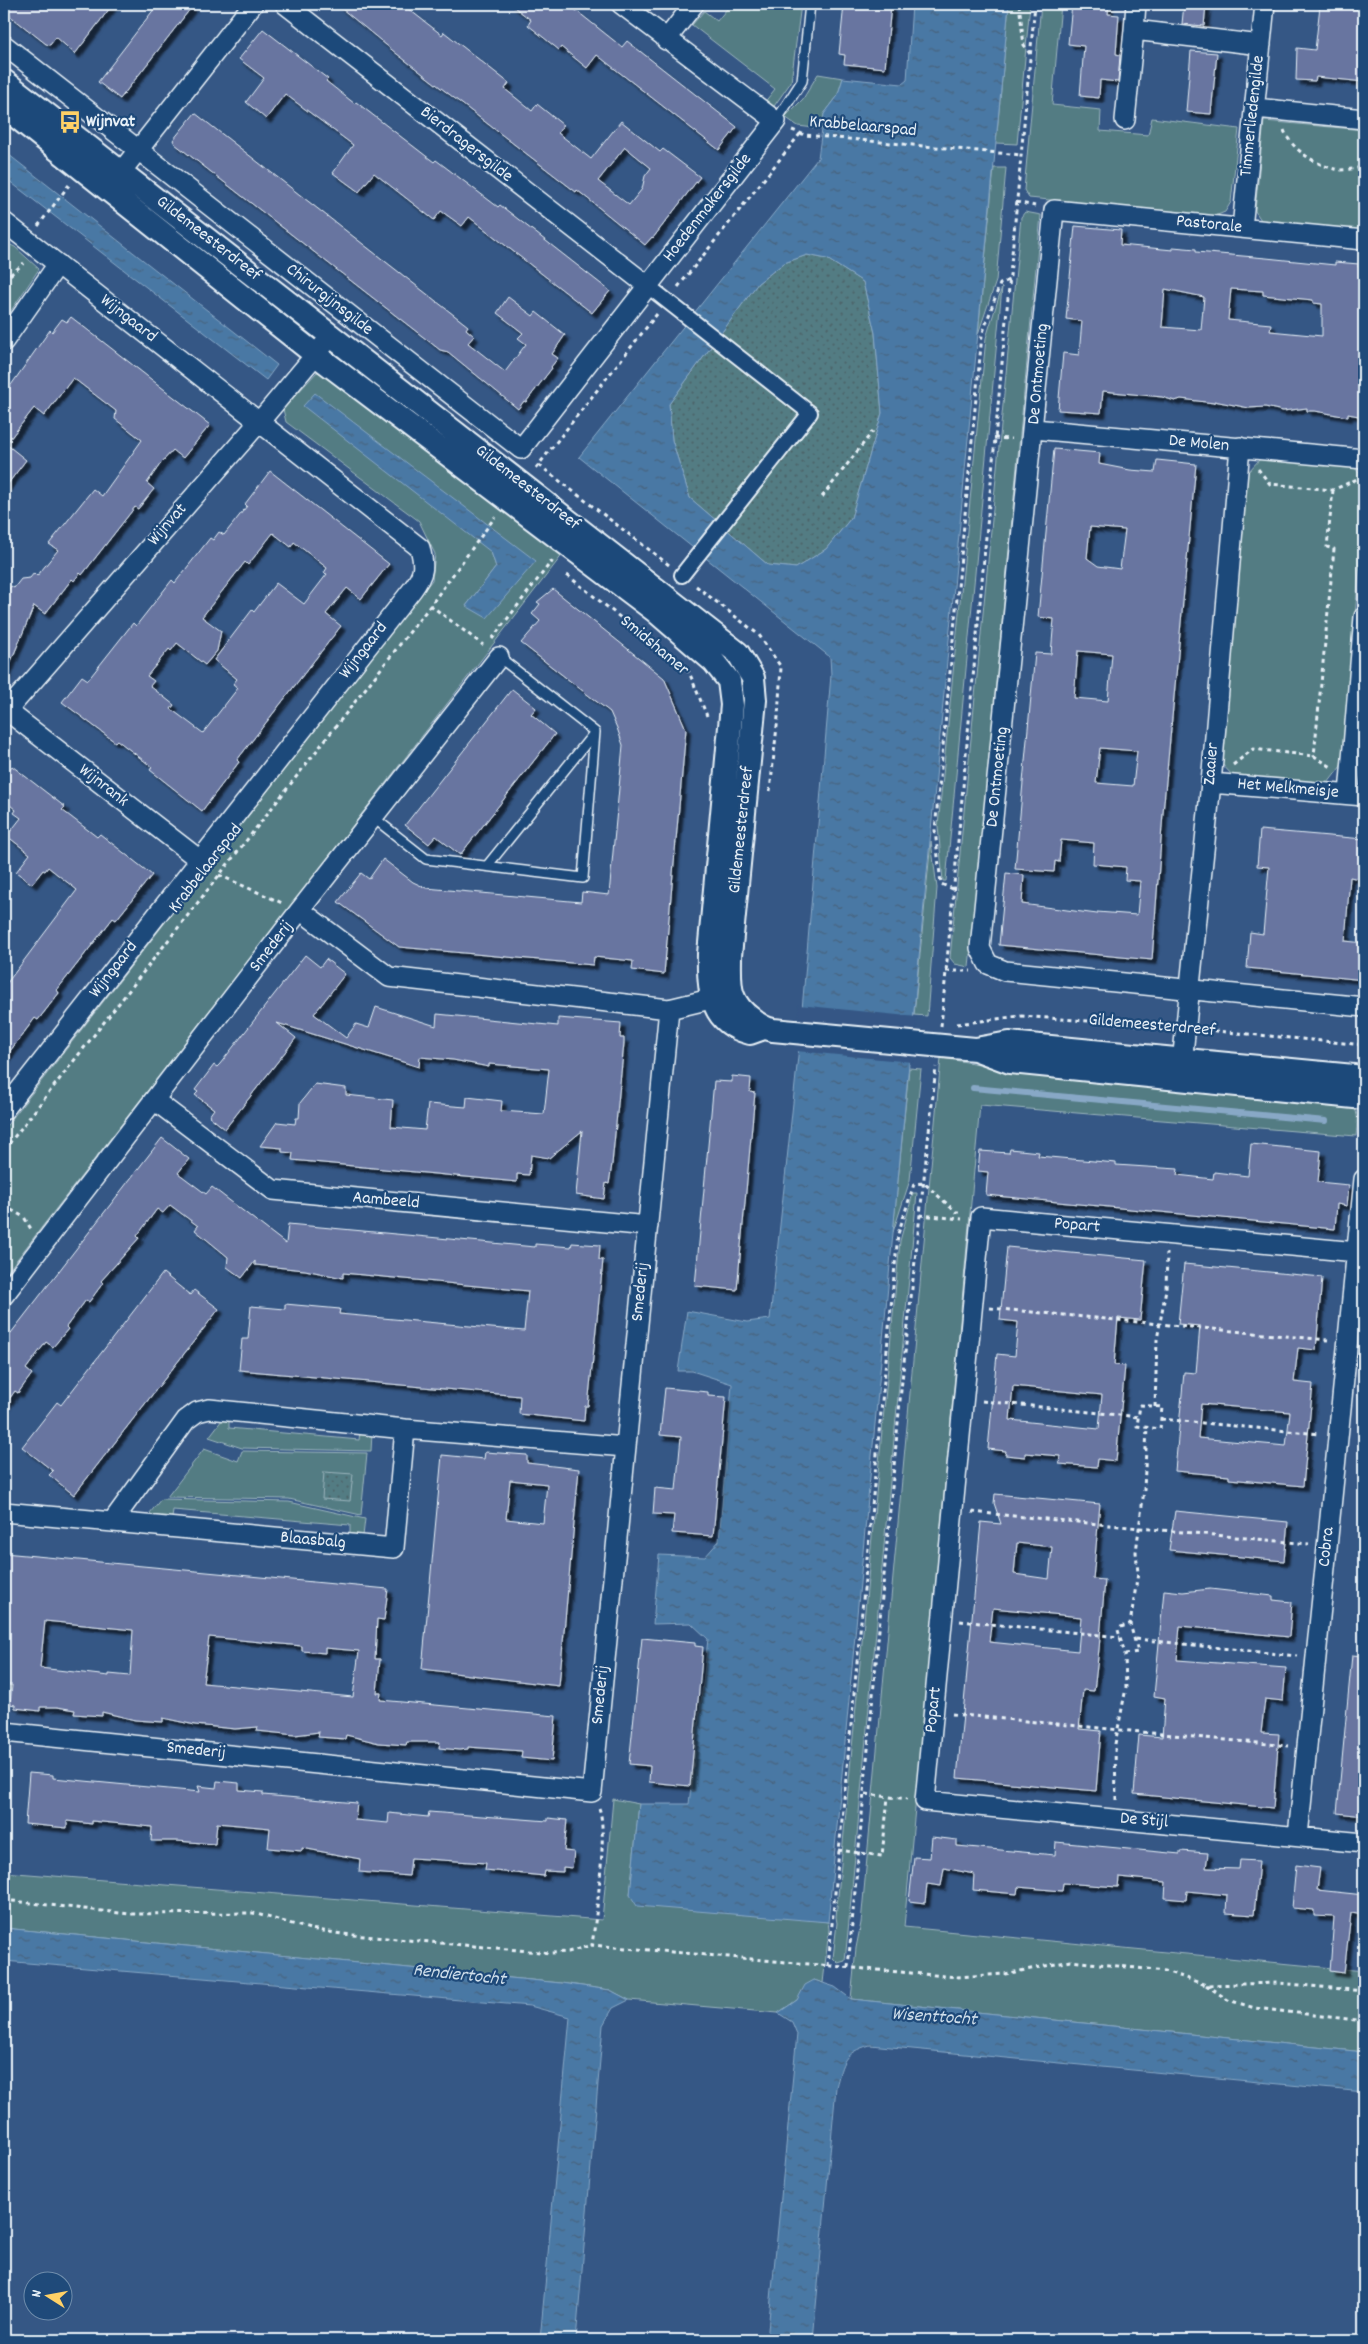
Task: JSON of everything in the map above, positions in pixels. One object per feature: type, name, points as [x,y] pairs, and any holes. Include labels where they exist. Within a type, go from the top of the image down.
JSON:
[{"type":"street","points":[[108,189],[253,4]]},
{"type":"street","name":"Bierdragersgilde","points":[[285,4],[648,286]]},
{"type":"street","points":[[621,4],[666,40],[776,121]]},
{"type":"street","points":[[666,40],[694,4]]},
{"type":"street","points":[[1125,120],[1136,4]]},
{"type":"street","name":"Timmerliedengilde","points":[[1242,228],[1265,4]]},
{"type":"street","points":[[1134,30],[1260,45]]},
{"type":"street","name":"Chirurgijnsgilde","points":[[4,45],[521,449]]},
{"type":"street","name":"Gildemeesterdreef","points":[[4,81],[122,171],[738,653],[753,678],[755,700],[730,956],[721,996]]},
{"type":"street","name":"Gildemeesterdreef","points":[[4,107],[316,356],[501,509],[654,612],[714,662],[729,681],[732,705],[708,975],[721,996],[727,1024],[750,1033],[768,1029],[975,1049],[1009,1043],[1364,1098]]},
{"type":"street","points":[[1255,108],[1364,119]]},
{"type":"street","name":"Hoedenmakersgilde","points":[[521,449],[776,121]]},
{"type":"street","name":"Pastorale","points":[[1054,210],[1364,240]]},
{"type":"street","name":"De Ontmoeting","points":[[1054,210],[1034,429],[980,948],[988,964],[1005,971],[1364,1006]]},
{"type":"street","name":"Wijngaard","points":[[4,222],[420,548],[425,565],[418,581],[4,1110]]},
{"type":"street","points":[[4,341],[58,264]]},
{"type":"street","points":[[648,286],[810,413],[682,575]]},
{"type":"street","name":"Wijnvat","points":[[5,712],[260,421],[332,335]]},
{"type":"street","name":"De Molen","points":[[1034,429],[1364,459]]},
{"type":"street","name":"Zaaier","points":[[1181,1070],[1211,783],[1240,447]]},
{"type":"street","points":[[1355,790],[1364,618]]},
{"type":"street","points":[[300,910],[374,818],[493,652]]},
{"type":"street","name":"Wijnrank","points":[[5,712],[200,861]]},
{"type":"street","name":"Het Melkmeisje","points":[[1211,783],[1355,790]]},
{"type":"street","name":"Smederij","points":[[4,1295],[300,910],[389,977],[669,1010],[721,996]]},
{"type":"street","name":"Smederij","points":[[4,1732],[592,1792],[669,1010]]},
{"type":"street","name":"Gildemeesterdreef","points":[[1181,1070],[1364,1077]]},
{"type":"street","name":"Aambeeld","points":[[154,1100],[273,1190],[648,1226]]},
{"type":"street","name":"Cobra","points":[[1298,1836],[1364,1179]]},
{"type":"street","name":"Popart","points":[[925,1801],[981,1219],[1357,1252]]},
{"type":"street","points":[[112,1522],[186,1420],[201,1411],[214,1410],[405,1429],[626,1447]]},
{"type":"street","name":"Blaasbalg","points":[[4,1512],[394,1548],[405,1429]]},
{"type":"street","name":"De Stijl","points":[[925,1801],[1364,1843]]},
{"type":"lane","points":[[776,121],[802,81],[810,4]]},
{"type":"lane","points":[[493,652],[595,732]]},
{"type":"lane","points":[[374,818],[426,859],[582,878],[595,732]]},
{"type":"lane","points":[[487,866],[595,732]]},
{"type":"path","points":[[1019,4],[1024,45],[1030,55]]},
{"type":"path","points":[[1009,280],[1000,284],[982,335],[935,830],[941,884],[953,889],[1035,4]]},
{"type":"path","points":[[1277,110],[1287,137],[1312,160],[1341,170],[1364,167]]},
{"type":"path","name":"Krabbelaarspad","points":[[521,482],[539,465],[800,134],[1021,155]]},
{"type":"path","points":[[42,220],[71,182]]},
{"type":"path","points":[[4,280],[39,250]]},
{"type":"path","points":[[822,496],[873,431]]},
{"type":"path","points":[[1240,447],[1270,484],[1333,490],[1364,476]]},
{"type":"path","points":[[1314,756],[1334,549],[1327,547],[1333,490]]},
{"type":"path","name":"Krabbelaarspad","points":[[4,1150],[430,606],[501,509]]},
{"type":"path","points":[[430,606],[493,652],[552,562],[559,568]]},
{"type":"path","name":"Smidshamer","points":[[567,574],[689,672],[707,714],[706,724]]},
{"type":"path","points":[[1211,783],[1253,749],[1314,756],[1355,790]]},
{"type":"path","points":[[219,875],[300,910]]},
{"type":"path","name":"Gildemeesterdreef","points":[[941,1027],[1020,1016],[1185,1028],[1364,1045]]},
{"type":"path","points":[[848,1967],[866,1794],[901,1390],[924,1183]]},
{"type":"path","points":[[828,1966],[898,1234],[914,1184],[924,1183],[956,1212],[970,1212],[981,1219]]},
{"type":"path","points":[[4,1206],[24,1217],[42,1246]]},
{"type":"path","points":[[920,1215],[981,1219]]},
{"type":"path","points":[[1155,1406],[1157,1349],[1166,1289],[1168,1234]]},
{"type":"path","points":[[972,1306],[1348,1342]]},
{"type":"path","points":[[964,1400],[1139,1416]]},
{"type":"path","points":[[1140,1405],[1162,1407],[1160,1429],[1138,1426],[1139,1416],[1140,1405]]},
{"type":"path","points":[[1161,1419],[1338,1436]]},
{"type":"path","points":[[1125,1654],[1138,1652],[1136,1639],[1130,1624],[1137,1582],[1136,1552],[1144,1490],[1147,1428]]},
{"type":"path","points":[[953,1511],[1327,1546]]},
{"type":"path","points":[[942,1620],[1120,1637]]},
{"type":"path","points":[[1116,1819],[1114,1770],[1118,1730],[1126,1688],[1125,1654],[1118,1630],[1130,1624]]},
{"type":"path","points":[[1136,1639],[1316,1658]]},
{"type":"path","points":[[933,1713],[1307,1748]]},
{"type":"path","points":[[592,1792],[602,1819],[592,1944]]},
{"type":"path","points":[[866,1794],[925,1801]]},
{"type":"path","points":[[838,1850],[882,1856],[888,1796]]},
{"type":"path","points":[[4,1900],[129,1914],[253,1913],[310,1929],[342,1934],[551,1953],[568,1952],[592,1944],[957,1977],[1005,1974],[1071,1961],[1164,1971],[1206,1985],[1228,2000],[1255,2008],[1364,2021]]},
{"type":"path","points":[[1206,1985],[1279,1983],[1364,1991]]},
{"type":"green space","points":[[731,4],[801,4],[791,82],[772,109],[764,103],[775,89],[692,25],[704,11],[717,21]]},
{"type":"green space","points":[[1009,4],[1030,4],[1017,144],[996,143]]},
{"type":"green space","points":[[1041,4],[1061,4],[1052,105],[1101,110],[1100,131],[1148,135],[1152,118],[1239,129],[1231,202],[1225,212],[1215,216],[1029,198],[1024,190]]},
{"type":"green space","points":[[818,74],[843,78],[837,97],[824,114],[822,129],[798,126],[785,117],[803,99]]},
{"type":"green space","points":[[1264,121],[1364,130],[1364,232],[1263,223],[1255,211]]},
{"type":"green space","points":[[994,168],[1006,168],[996,281],[978,334]]},
{"type":"green space","points":[[1025,212],[1041,215],[969,967],[955,964],[950,958],[1021,217]]},
{"type":"green space","points":[[4,242],[15,247],[39,269],[4,321]]},
{"type":"green space","points":[[807,255],[827,259],[863,282],[875,333],[882,413],[851,518],[826,549],[796,568],[768,565],[690,498],[672,440],[669,404],[758,283],[784,263]]},
{"type":"green space","points":[[1002,287],[946,881],[943,881],[938,826],[986,338]]},
{"type":"green space","points":[[317,372],[336,376],[563,554],[4,1276],[4,1129],[432,580],[435,554],[419,521],[286,422],[283,409]],"holes":[[[491,552],[535,562],[466,606],[496,567]]]},
{"type":"green space","points":[[1261,458],[1354,467],[1364,479],[1364,518],[1341,766],[1328,783],[1233,776],[1220,762],[1247,473]]},
{"type":"green space","points":[[931,841],[937,888],[927,1016],[914,1015]]},
{"type":"green space","points":[[941,1058],[1017,1070],[1352,1105],[1357,1115],[1357,1123],[1356,1136],[980,1105],[904,1927],[1364,1971],[1364,2052],[851,1999],[856,1948],[861,1923]]},
{"type":"green space","points":[[909,1068],[921,1069],[910,1180],[893,1232]]},
{"type":"green space","points":[[913,1193],[917,1193],[848,1931],[845,1961],[838,1963],[833,1958],[836,1917],[900,1241]]},
{"type":"green space","points":[[222,1420],[229,1420],[229,1428],[359,1440],[360,1432],[372,1433],[371,1451],[242,1448],[209,1437]]},
{"type":"green space","points":[[204,1449],[238,1461],[242,1451],[367,1453],[361,1515],[289,1499],[167,1497]]},
{"type":"green space","points":[[324,1472],[353,1474],[350,1501],[322,1499]]},
{"type":"green space","points":[[161,1499],[289,1502],[365,1519],[363,1536],[350,1534],[350,1525],[173,1510],[172,1518],[152,1515],[150,1513]]},
{"type":"green space","points":[[613,1799],[639,1804],[630,1895],[828,1922],[829,1929],[823,1983],[814,1980],[797,2000],[778,2013],[629,2000],[610,1990],[561,1983],[4,1928],[4,1872],[602,1920]]},
{"type":"water","points":[[912,4],[1009,4],[828,1922],[637,1906],[630,1895],[639,1804],[689,1804],[708,1639],[691,1623],[653,1624],[659,1555],[705,1557],[719,1541],[732,1384],[692,1371],[678,1371],[687,1311],[747,1322],[770,1319],[798,1056],[831,675],[830,657],[579,457],[818,158],[824,114],[837,97],[843,78],[902,84],[907,80]],"holes":[[[807,255],[827,259],[863,282],[875,333],[882,413],[851,518],[826,549],[796,568],[768,565],[690,498],[672,440],[669,404],[758,283],[784,263]]]},
{"type":"water","points":[[4,151],[277,365],[266,380],[4,177]]},
{"type":"water","points":[[315,393],[536,561],[487,618],[466,606],[496,567],[491,552],[303,406]]},
{"type":"water","name":"Rendiertocht","points":[[4,1928],[561,1983],[610,1990],[629,2000],[613,2008],[603,2025],[576,2340],[540,2340],[570,2017],[530,2006],[4,1961]]},
{"type":"water","name":"Wisenttocht","points":[[814,1980],[835,1987],[851,1999],[1364,2052],[1364,2092],[870,2045],[861,2048],[854,2051],[846,2059],[840,2071],[836,2087],[813,2340],[767,2340],[797,2034],[792,2022],[778,2013],[797,2000],[805,1985]]},
{"type":"pier","points":[[799,1005],[917,1017],[912,1062],[796,1051]]},
{"type":"building","points":[[4,4],[113,4],[75,54],[56,37],[50,45],[46,44],[9,15],[4,9]]},
{"type":"building","points":[[158,4],[194,4],[120,99],[98,82]]},
{"type":"building","points":[[336,4],[402,4],[442,35],[444,32],[509,83],[505,89],[532,111],[537,104],[563,125],[558,133],[591,159],[621,121],[660,152],[663,149],[700,177],[653,238],[645,245],[577,190],[576,192],[397,54]],"holes":[[[625,147],[651,168],[645,176],[642,189],[629,205],[598,181]]]},
{"type":"building","points":[[510,4],[568,4],[622,47],[627,41],[737,127],[719,150],[597,55],[587,68],[561,47],[559,50],[528,25],[531,20]]},
{"type":"building","points":[[844,4],[891,5],[885,68],[844,64],[845,55],[839,54]]},
{"type":"building","points":[[1072,4],[1109,4],[1108,14],[1119,15],[1116,54],[1120,55],[1118,82],[1100,80],[1099,98],[1080,96],[1084,46],[1068,44]]},
{"type":"building","points":[[1184,4],[1206,4],[1204,26],[1182,24]]},
{"type":"building","points":[[1320,6],[1364,10],[1364,82],[1316,77],[1315,81],[1296,80],[1297,48],[1315,50]]},
{"type":"building","points":[[263,29],[328,79],[326,81],[355,104],[356,102],[434,162],[436,160],[498,207],[500,205],[610,291],[592,313],[469,217],[462,226],[441,211],[434,220],[374,173],[359,192],[333,173],[353,145],[285,94],[266,119],[246,102],[264,78],[239,59]]},
{"type":"building","points":[[1191,51],[1217,53],[1211,114],[1186,112]]},
{"type":"building","points":[[195,113],[468,326],[466,329],[474,336],[468,343],[505,372],[526,344],[518,338],[523,333],[497,313],[508,297],[533,316],[536,312],[565,335],[552,354],[558,358],[526,402],[524,401],[518,409],[448,352],[440,350],[175,144],[173,140]]},
{"type":"building","points":[[1075,226],[1121,230],[1120,245],[1173,250],[1173,247],[1196,249],[1196,252],[1335,265],[1335,262],[1359,264],[1358,267],[1364,268],[1364,344],[1361,344],[1358,379],[1364,380],[1364,417],[1348,414],[1348,417],[1307,411],[1307,408],[1283,411],[1265,407],[1249,408],[1214,401],[1214,403],[1181,399],[1175,401],[1162,397],[1103,391],[1101,413],[1058,410],[1063,353],[1079,355],[1082,321],[1066,319]],"holes":[[[1165,289],[1204,297],[1201,330],[1162,327]],[[1231,289],[1263,291],[1263,295],[1313,300],[1313,303],[1322,304],[1322,336],[1270,331],[1271,324],[1228,320]]]},
{"type":"building","points":[[71,317],[210,425],[183,458],[173,450],[161,463],[147,483],[154,489],[138,509],[135,507],[82,575],[80,573],[74,581],[72,579],[45,614],[34,606],[4,678],[4,596],[11,586],[14,588],[21,579],[30,578],[34,573],[37,576],[58,550],[49,544],[93,489],[102,496],[142,440],[115,419],[116,411],[73,378],[44,416],[34,408],[6,444],[26,460],[4,489],[4,395],[50,330],[52,332],[62,319],[67,322]]},
{"type":"building","points":[[1054,449],[1100,453],[1099,464],[1130,470],[1155,472],[1157,460],[1196,464],[1163,813],[1152,960],[999,945],[1006,873],[1024,875],[1022,904],[1097,914],[1097,912],[1137,915],[1140,881],[1125,880],[1126,867],[1093,864],[1094,843],[1061,840],[1059,862],[1055,861],[1054,872],[1015,869],[1035,653],[1051,654],[1054,619],[1038,617]],"holes":[[[1090,527],[1125,530],[1120,569],[1098,566],[1087,558]],[[1078,651],[1112,654],[1108,701],[1074,698]],[[1100,748],[1137,751],[1133,786],[1096,783]]]},
{"type":"building","points":[[270,471],[389,564],[361,599],[347,588],[326,614],[341,626],[237,760],[239,762],[202,811],[150,770],[152,767],[62,702],[82,676],[88,680],[133,623],[136,626],[172,580],[175,583],[210,538],[213,540],[219,532],[224,535],[247,506],[245,504]],"holes":[[[273,533],[291,547],[294,542],[327,568],[324,573],[327,574],[304,604],[276,583],[254,612],[252,610],[214,660],[237,679],[233,684],[238,688],[203,733],[171,709],[174,705],[150,686],[154,681],[147,676],[169,649],[171,651],[177,643],[205,665],[217,651],[221,631],[202,617],[245,562],[248,565]]]},
{"type":"building","points":[[553,589],[664,678],[686,729],[664,974],[632,970],[633,961],[594,957],[593,965],[399,947],[338,902],[361,873],[369,879],[383,859],[413,882],[426,888],[581,902],[582,892],[609,895],[623,745],[610,712],[521,643],[540,621],[532,614],[540,604],[537,602]]},
{"type":"building","points":[[512,689],[536,708],[531,714],[555,734],[460,855],[436,836],[429,844],[405,825]]},
{"type":"building","points":[[12,766],[65,807],[62,810],[97,837],[100,834],[152,875],[116,920],[113,918],[57,990],[59,993],[38,1020],[35,1018],[4,1059],[4,987],[77,890],[48,867],[45,871],[43,870],[32,884],[16,872],[30,854],[7,836],[21,818],[14,813],[16,810],[4,800],[4,776]]},
{"type":"building","points":[[1260,830],[1364,839],[1364,880],[1350,877],[1345,941],[1364,943],[1364,980],[1247,968],[1250,932],[1263,934],[1269,867],[1257,866]]},
{"type":"building","points":[[305,955],[320,967],[326,959],[345,974],[314,1014],[346,1038],[356,1024],[369,1028],[376,1007],[436,1026],[437,1014],[558,1026],[558,1018],[621,1023],[620,1038],[624,1038],[624,1043],[612,1164],[609,1184],[606,1183],[604,1199],[576,1195],[582,1131],[549,1158],[531,1155],[529,1175],[517,1174],[517,1182],[292,1160],[293,1153],[282,1152],[282,1148],[260,1146],[277,1122],[295,1124],[296,1118],[299,1118],[300,1103],[315,1084],[346,1088],[346,1095],[393,1100],[391,1127],[425,1130],[428,1104],[466,1107],[467,1097],[502,1101],[501,1111],[544,1114],[549,1069],[489,1064],[489,1067],[453,1060],[420,1057],[419,1067],[277,1023],[296,1038],[225,1129],[209,1116],[214,1109],[195,1095],[198,1092],[195,1090],[214,1065],[217,1067],[220,1064]]},
{"type":"building","points":[[732,1076],[751,1078],[750,1092],[755,1093],[737,1290],[695,1286],[714,1081],[732,1082]]},
{"type":"building","points":[[162,1138],[189,1159],[178,1173],[206,1194],[212,1187],[286,1244],[288,1224],[535,1247],[535,1244],[571,1247],[572,1243],[600,1245],[599,1260],[603,1260],[602,1271],[588,1406],[585,1406],[584,1421],[519,1414],[520,1396],[239,1370],[242,1339],[248,1339],[251,1306],[285,1309],[285,1304],[340,1309],[339,1314],[524,1331],[528,1291],[343,1273],[343,1278],[305,1270],[255,1265],[255,1261],[242,1278],[227,1267],[228,1257],[195,1230],[198,1226],[170,1205],[163,1213],[157,1209],[137,1236],[139,1238],[101,1281],[103,1283],[89,1302],[86,1300],[66,1327],[68,1329],[53,1347],[46,1342],[26,1369],[32,1374],[18,1393],[15,1391],[4,1406],[4,1342]]},
{"type":"building","points":[[1251,1144],[1321,1151],[1318,1182],[1349,1185],[1347,1206],[1337,1204],[1335,1229],[986,1195],[988,1172],[978,1171],[980,1151],[1009,1153],[1010,1149],[1039,1152],[1038,1156],[1116,1163],[1116,1165],[1178,1169],[1177,1175],[1213,1179],[1214,1172],[1248,1176]]},
{"type":"building","points":[[1007,1247],[1146,1260],[1140,1320],[1118,1318],[1114,1365],[1125,1366],[1116,1461],[1098,1459],[1097,1467],[1059,1464],[1060,1456],[1025,1453],[1025,1457],[1005,1455],[1006,1451],[988,1449],[997,1354],[1015,1356],[1018,1322],[1000,1320]],"holes":[[[1013,1386],[1102,1395],[1099,1429],[1010,1420]]]},
{"type":"building","points":[[1184,1264],[1322,1277],[1316,1350],[1298,1348],[1294,1382],[1313,1384],[1303,1486],[1229,1479],[1229,1476],[1175,1471],[1184,1372],[1196,1373],[1200,1326],[1178,1324]],"holes":[[[1201,1404],[1290,1412],[1286,1446],[1198,1438]]]},
{"type":"building","points":[[163,1273],[190,1295],[194,1290],[219,1309],[74,1495],[49,1475],[53,1471],[22,1447],[57,1402],[61,1405]]},
{"type":"building","points":[[665,1388],[708,1392],[708,1396],[726,1397],[713,1536],[672,1533],[674,1515],[653,1514],[655,1488],[676,1490],[681,1437],[660,1435]]},
{"type":"building","points":[[485,1452],[527,1455],[527,1463],[579,1469],[559,1686],[422,1669],[442,1455],[484,1459]],"holes":[[[510,1480],[547,1484],[543,1523],[506,1519]]]},
{"type":"building","points":[[995,1494],[1100,1504],[1093,1579],[1105,1580],[1099,1649],[1094,1691],[1083,1690],[1079,1729],[1101,1731],[1096,1791],[957,1778],[981,1522],[1001,1524],[994,1503]],"holes":[[[1017,1543],[1052,1547],[1049,1579],[1014,1574]],[[993,1608],[1081,1617],[1078,1651],[989,1642]]]},
{"type":"building","points":[[1175,1511],[1288,1522],[1284,1561],[1169,1550]]},
{"type":"building","points":[[4,1553],[388,1589],[384,1620],[377,1619],[375,1659],[380,1659],[377,1693],[381,1693],[380,1700],[556,1716],[552,1761],[521,1758],[522,1751],[468,1747],[468,1749],[459,1750],[439,1748],[440,1742],[407,1742],[406,1745],[379,1743],[346,1735],[345,1739],[318,1737],[319,1732],[295,1735],[257,1731],[258,1727],[235,1729],[195,1725],[163,1718],[163,1722],[135,1720],[102,1712],[102,1716],[74,1714],[75,1710],[57,1707],[40,1707],[40,1711],[15,1708],[15,1705],[10,1704],[12,1685],[4,1685],[6,1639],[4,1638]],"holes":[[[45,1621],[133,1630],[130,1676],[109,1674],[109,1676],[40,1668]],[[209,1637],[302,1646],[302,1651],[325,1653],[325,1648],[359,1651],[353,1697],[203,1683]]]},
{"type":"building","points":[[1210,1589],[1273,1596],[1273,1600],[1292,1602],[1289,1637],[1180,1626],[1177,1660],[1286,1668],[1283,1701],[1265,1699],[1261,1733],[1279,1734],[1273,1808],[1134,1794],[1139,1735],[1162,1737],[1165,1698],[1154,1696],[1164,1590],[1183,1592]]},
{"type":"building","points":[[642,1638],[695,1643],[695,1646],[703,1647],[690,1786],[649,1782],[650,1766],[629,1764]]},
{"type":"building","points":[[1352,1655],[1364,1656],[1364,1816],[1337,1813]]},
{"type":"building","points":[[29,1773],[53,1775],[53,1778],[200,1792],[198,1786],[216,1788],[217,1781],[239,1783],[239,1790],[263,1792],[263,1795],[357,1803],[355,1820],[388,1823],[389,1813],[428,1817],[429,1812],[548,1821],[548,1818],[567,1820],[564,1851],[574,1852],[572,1868],[563,1867],[563,1872],[545,1871],[544,1876],[485,1870],[486,1863],[411,1858],[409,1876],[359,1872],[360,1859],[302,1848],[302,1851],[268,1848],[270,1828],[217,1823],[215,1844],[151,1841],[152,1827],[92,1821],[92,1824],[67,1821],[67,1828],[25,1824]]},
{"type":"building","points":[[932,1837],[957,1840],[957,1846],[1055,1855],[1056,1842],[1180,1854],[1180,1851],[1208,1853],[1206,1868],[1239,1869],[1240,1860],[1259,1861],[1254,1915],[1226,1913],[1227,1895],[1187,1891],[1186,1900],[1165,1898],[1166,1882],[1119,1877],[1118,1887],[1063,1883],[1062,1891],[1018,1887],[1017,1894],[973,1890],[974,1874],[944,1868],[941,1886],[927,1884],[925,1903],[909,1901],[914,1857],[930,1858]]},
{"type":"building","points":[[1296,1865],[1320,1868],[1317,1890],[1364,1895],[1364,1915],[1351,1913],[1344,1973],[1330,1971],[1334,1917],[1314,1916],[1314,1910],[1292,1908]]},
{"type":"waterway","points":[[973,1088],[1326,1121]]},
{"type":"place","name":"Wijnvat","points":[[70,122]]}]
